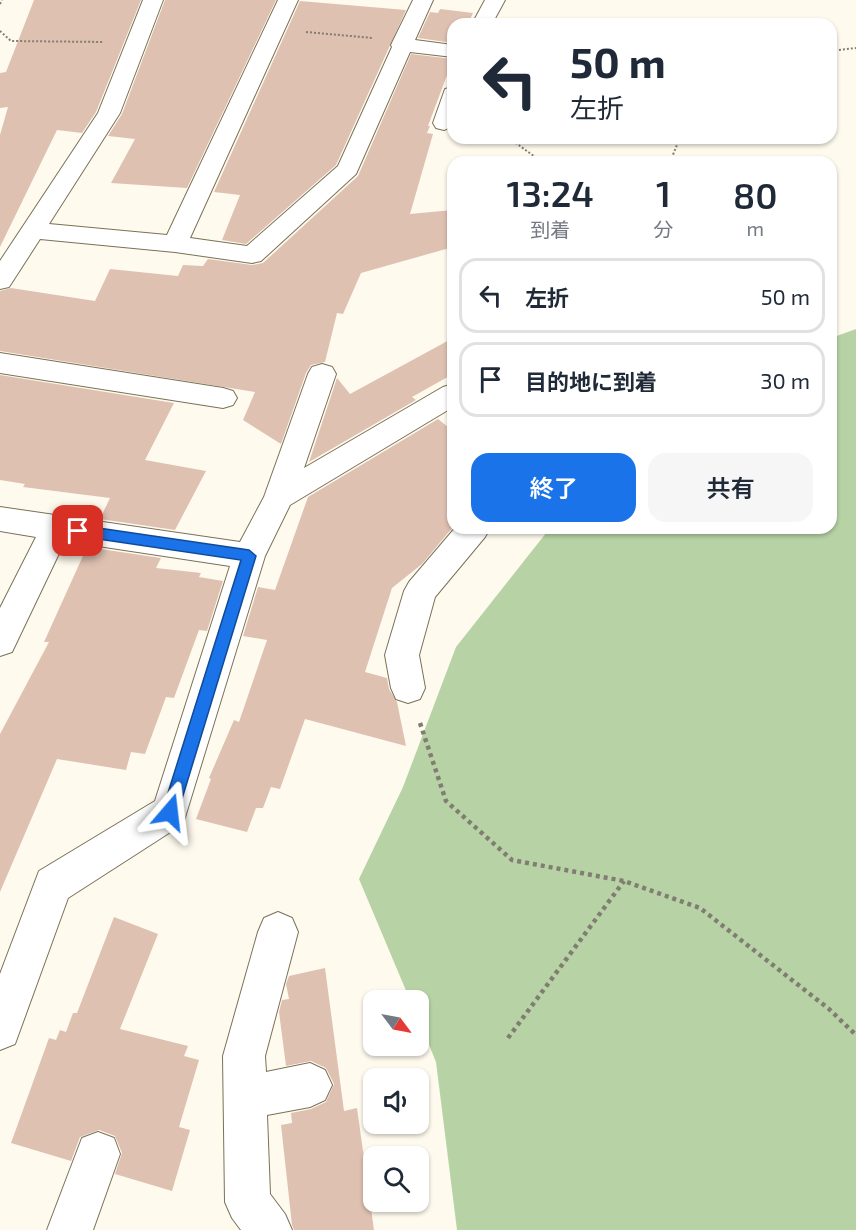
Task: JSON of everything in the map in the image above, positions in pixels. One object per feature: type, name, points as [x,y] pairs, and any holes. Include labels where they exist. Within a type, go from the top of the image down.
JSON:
[{"type":"street","points":[[0,281],[35,231],[109,113],[153,0]]},
{"type":"street","points":[[175,244],[288,0]]},
{"type":"street","points":[[35,231],[175,244],[252,255],[348,169],[423,0]]},
{"type":"street","points":[[485,18],[495,0]]},
{"type":"street","points":[[403,43],[447,50]]},
{"type":"street","points":[[444,123],[447,113]]},
{"type":"street","points":[[0,363],[223,398]]},
{"type":"street","points":[[0,1029],[53,885],[170,812],[249,556],[279,497],[322,374]]},
{"type":"street","points":[[279,497],[447,398]]},
{"type":"street","points":[[0,519],[249,556]]},
{"type":"street","points":[[0,642],[56,527]]},
{"type":"street","points":[[408,688],[402,655],[420,591],[469,534]]},
{"type":"street","points":[[269,1230],[248,1202],[244,1056],[278,932]]},
{"type":"street","points":[[245,1098],[310,1085]]},
{"type":"street","points":[[70,1230],[98,1154]]},
{"type":"path","points":[[0,4],[2,0]]},
{"type":"path","points":[[274,30],[403,43]]},
{"type":"path","points":[[0,31],[11,41],[135,42]]},
{"type":"path","points":[[837,50],[856,48]]},
{"type":"path","points":[[518,144],[534,156]]},
{"type":"path","points":[[408,688],[446,801],[512,860],[624,881],[700,908],[829,1010],[856,1035]]},
{"type":"path","points":[[508,1038],[624,881]]},
{"type":"green space","points":[[856,329],[856,1230],[457,1230],[436,1062],[429,1045],[429,990],[406,990],[359,879],[403,787],[456,647],[545,534],[837,534],[837,336]]},
{"type":"building","points":[[34,0],[141,0],[96,112],[82,133],[57,130],[0,247],[0,135],[8,107],[0,108],[0,73],[6,72]]},
{"type":"building","points":[[165,0],[276,0],[187,188],[111,183],[135,139],[108,136],[122,114]]},
{"type":"building","points":[[300,1],[406,10],[336,165],[246,244],[222,240],[240,195],[214,192]]},
{"type":"building","points":[[440,9],[473,13],[471,18],[447,18],[447,42],[418,38],[430,12],[438,13]]},
{"type":"building","points":[[411,54],[447,58],[447,75],[428,126],[430,126],[427,133],[433,134],[410,214],[447,211],[447,249],[361,273],[343,314],[337,313],[325,362],[311,365],[306,373],[281,444],[243,420],[255,392],[0,351],[0,291],[11,288],[95,301],[110,269],[178,276],[183,265],[203,266],[208,259],[252,265],[263,263],[358,176]]},
{"type":"building","points":[[447,341],[447,377],[412,397],[416,400],[309,462],[337,378],[350,394]]},
{"type":"building","points":[[0,375],[174,403],[145,460],[206,471],[175,530],[100,519],[110,498],[23,487],[25,484],[0,480]]},
{"type":"building","points":[[438,419],[447,426],[447,534],[422,564],[392,588],[365,672],[387,678],[389,689],[397,702],[406,746],[305,719],[280,789],[271,787],[263,808],[256,808],[247,832],[196,819],[211,779],[209,778],[234,720],[239,722],[267,640],[243,636],[258,587],[275,590],[308,497]]},
{"type":"building","points":[[87,547],[161,558],[156,568],[201,573],[199,577],[223,581],[207,631],[199,630],[174,698],[166,697],[145,754],[131,752],[126,770],[57,759],[0,892],[0,734],[49,642],[44,642]]},
{"type":"building","points":[[114,917],[158,934],[120,1029],[188,1046],[184,1056],[199,1060],[179,1127],[190,1130],[172,1191],[115,1174],[122,1153],[115,1136],[99,1130],[80,1137],[71,1161],[11,1143],[49,1038],[56,1040],[60,1030],[66,1032],[73,1013],[77,1013]]},
{"type":"building","points":[[325,968],[344,1111],[357,1108],[363,1151],[363,1212],[371,1212],[374,1230],[294,1230],[292,1225],[281,1125],[292,1123],[291,1113],[311,1109],[326,1102],[334,1084],[326,1068],[311,1061],[286,1066],[279,1012],[282,1000],[289,999],[286,984],[289,976]]},
{"type":"route","points":[[78,531],[249,556],[170,812]]}]
